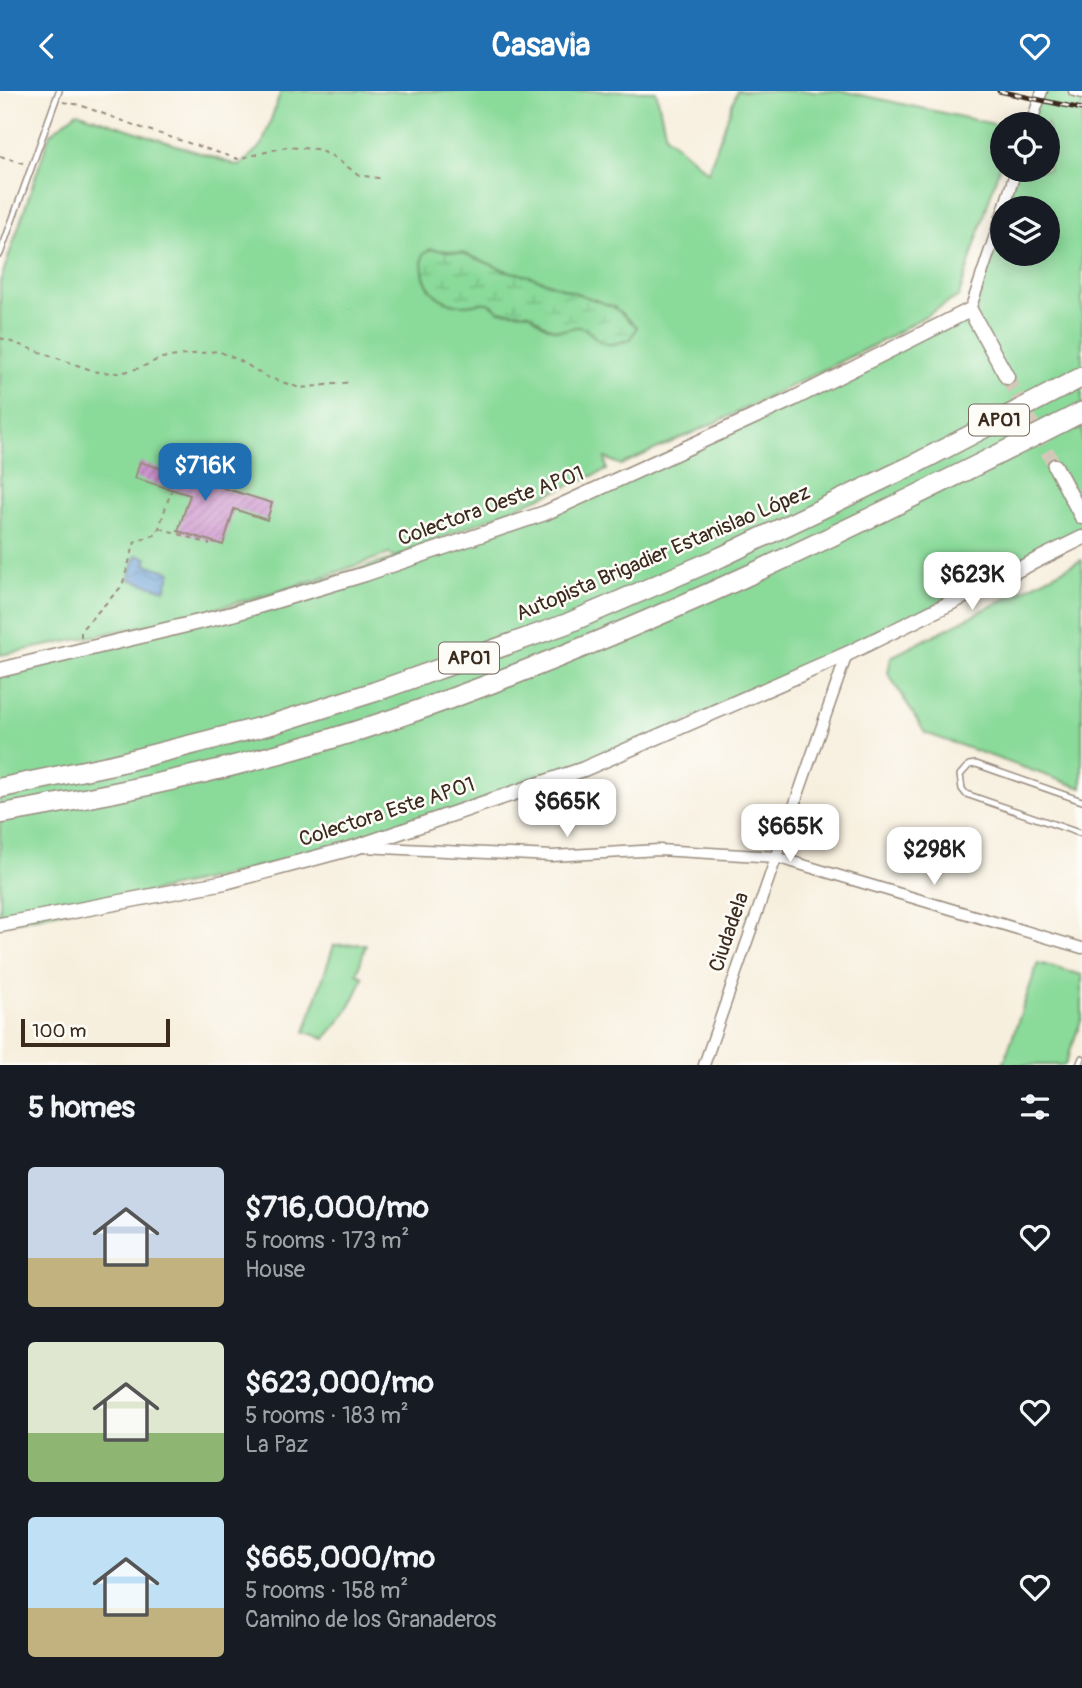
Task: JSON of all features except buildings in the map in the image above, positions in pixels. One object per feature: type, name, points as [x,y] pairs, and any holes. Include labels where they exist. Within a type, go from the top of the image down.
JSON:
[{"type":"highway","name":"Autopista Brigadier Estanislao López","points":[[0,788],[115,764],[273,724],[374,692],[566,624],[721,557],[915,464],[1082,377]]},
{"type":"highway","name":"AP01","points":[[0,814],[120,793],[285,752],[390,720],[575,652],[748,577],[901,504],[1082,412]]},
{"type":"street","points":[[1035,112],[1042,91]]},
{"type":"street","points":[[1074,91],[1082,93]]},
{"type":"street","points":[[990,249],[970,310],[1007,377]]},
{"type":"street","name":"Colectora Oeste AP01","points":[[0,670],[232,614],[365,574],[545,513],[793,399],[970,310]]},
{"type":"street","points":[[1055,466],[1082,517]]},
{"type":"street","name":"Colectora Este AP01","points":[[0,925],[225,882],[356,847],[584,769],[848,654],[1082,538]]},
{"type":"street","name":"Ciudadela","points":[[704,1065],[848,654]]},
{"type":"street","points":[[356,847],[552,856],[659,850],[776,857],[1082,948]]},
{"type":"lane","points":[[0,254],[59,91]]},
{"type":"lane","points":[[1082,801],[976,764],[964,769],[960,775],[962,789],[967,794],[1082,834]]},
{"type":"lane","points":[[1079,1065],[1082,1058]]},
{"type":"path","points":[[53,107],[65,101],[80,105],[238,159],[286,148],[316,149],[332,156],[359,175],[384,179]]},
{"type":"path","points":[[0,156],[31,166]]},
{"type":"path","points":[[0,338],[97,372],[120,373],[140,368],[160,358],[218,351],[267,377],[300,388],[352,382]]},
{"type":"path","points":[[83,652],[81,630],[122,586],[135,543],[157,534],[171,491]]},
{"type":"path","points":[[159,528],[210,544]]},
{"type":"green space","points":[[281,91],[656,91],[666,136],[708,172],[737,91],[843,91],[990,123],[990,182],[995,182],[959,296],[884,340],[732,415],[621,465],[605,458],[607,470],[395,557],[389,554],[299,585],[174,620],[0,655],[0,282],[50,134],[77,112],[239,166],[262,145]]},
{"type":"green space","points":[[1042,91],[1082,93],[1082,538],[584,769],[356,847],[0,925],[0,670],[83,652],[545,513],[970,310],[990,250],[990,266],[1060,266],[1060,196],[1008,196],[1012,182],[1060,182],[1060,112],[1035,112]]},
{"type":"green space","points":[[431,249],[463,253],[507,271],[529,276],[614,307],[637,327],[630,340],[606,344],[583,328],[549,328],[530,313],[498,311],[486,303],[462,305],[443,300],[430,289],[423,273],[423,254]]},
{"type":"green space","points":[[1082,560],[1082,788],[925,733],[888,673],[891,657]]},
{"type":"green space","points":[[366,944],[357,974],[363,977],[343,1017],[325,1038],[305,1032],[334,945]]},
{"type":"green space","points":[[1038,963],[1082,975],[1082,1018],[1065,1065],[1003,1065]]},
{"type":"water","points":[[136,555],[147,558],[145,564],[171,572],[165,590],[129,579]]},
{"type":"tunnel","points":[[1007,377],[1055,466]]},
{"type":"railway","points":[[999,91],[1082,109]]}]
